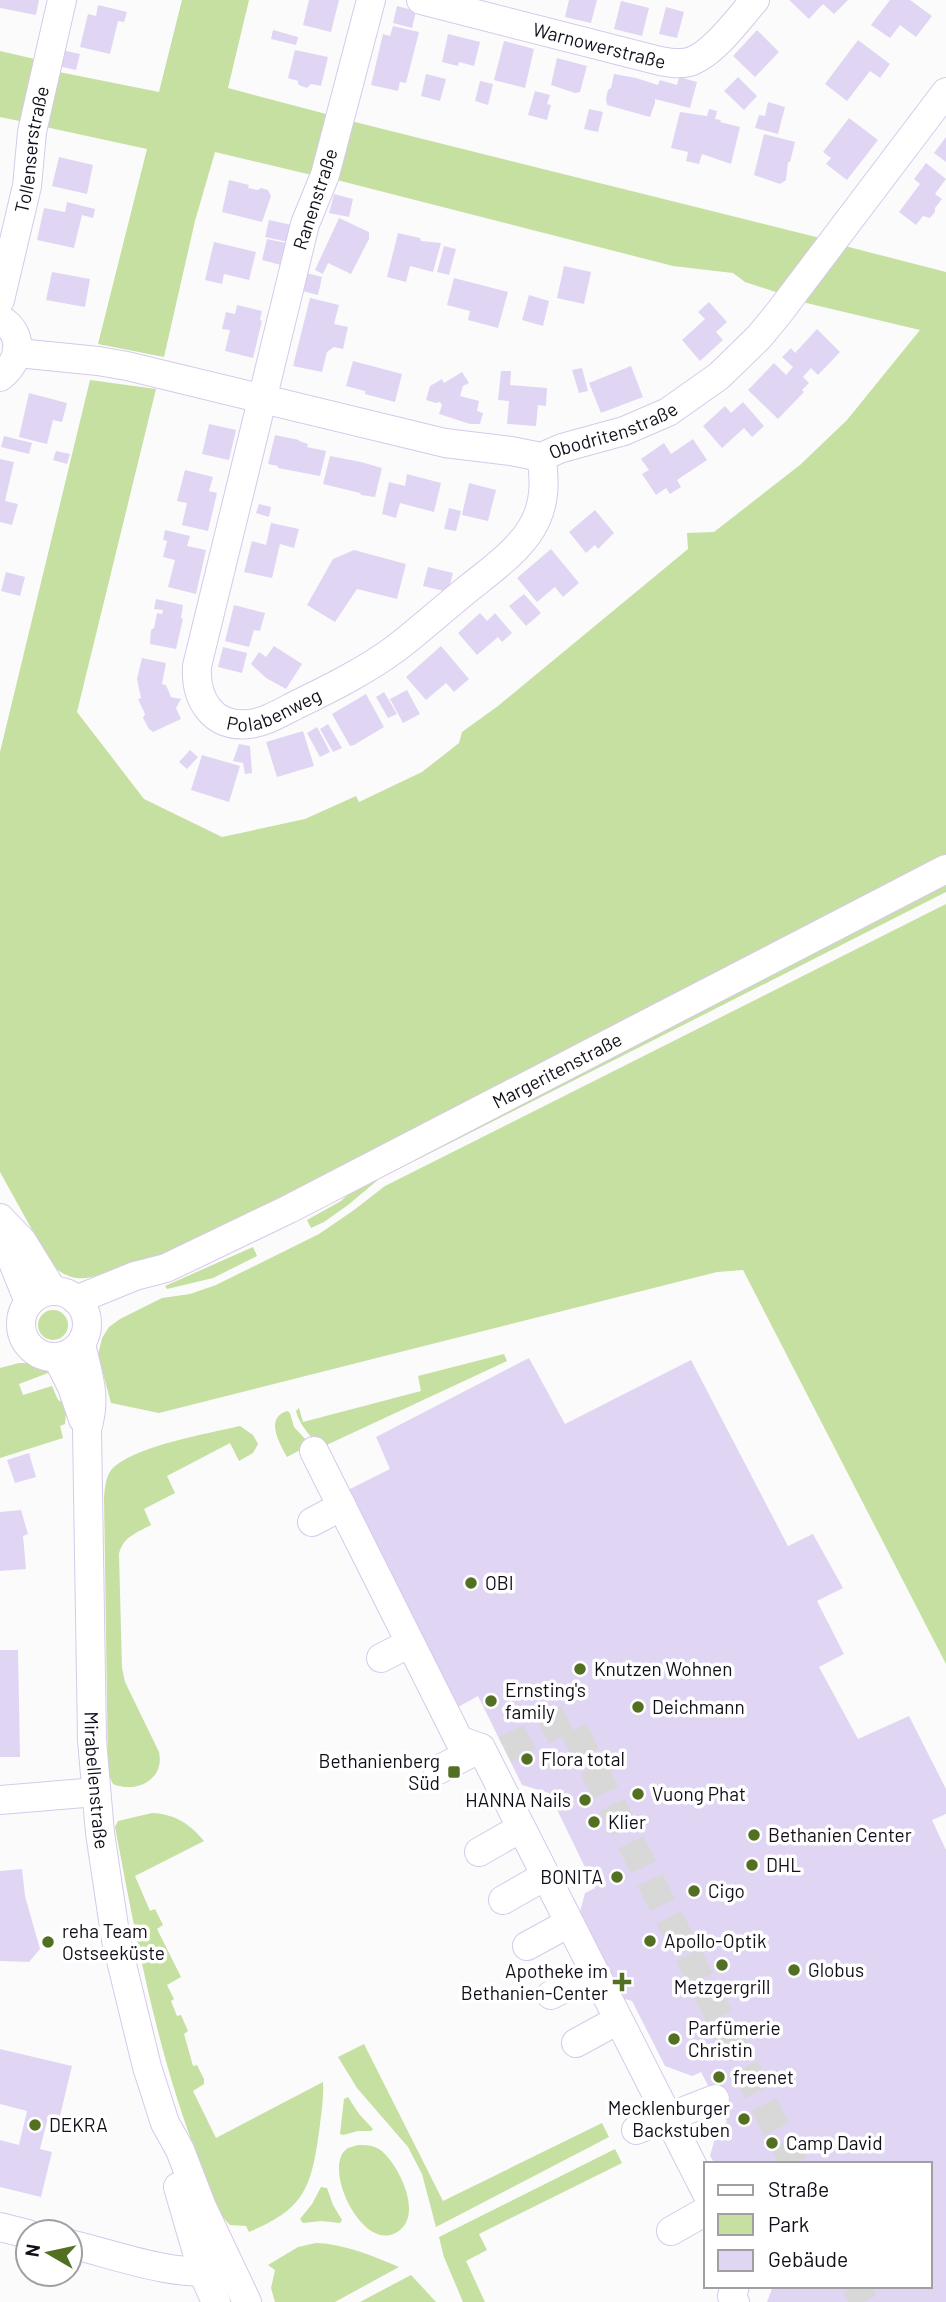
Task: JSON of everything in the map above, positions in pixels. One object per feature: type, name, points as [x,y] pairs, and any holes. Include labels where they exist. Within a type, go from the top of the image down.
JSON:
[{"type":"street","name":"Tollenserstraße","points":[[0,300],[27,186],[32,132],[62,0]]},
{"type":"street","name":"Ranenstraße","points":[[262,398],[305,224],[325,175],[370,0]]},
{"type":"street","name":"Warnowerstraße","points":[[421,0],[677,64],[691,62],[705,54],[755,0]]},
{"type":"street","name":"Obodritenstraße","points":[[18,353],[127,366],[445,443],[541,457],[624,431],[668,412],[719,376],[741,356],[785,305],[946,92]]},
{"type":"street","points":[[0,319],[15,335],[18,353],[15,363],[0,376]]},
{"type":"street","name":"Polabenweg","points":[[262,398],[197,666],[197,691],[206,707],[217,716],[234,723],[260,722],[339,682],[394,650],[489,571],[522,541],[537,516],[544,484],[541,457]]},
{"type":"street","name":"Margeritenstraße","points":[[64,1319],[141,1289],[166,1268],[289,1209],[946,869]]},
{"type":"street","points":[[0,1218],[22,1241],[64,1319]]},
{"type":"street","points":[[0,1229],[64,1319]]},
{"type":"street","name":"Mirabellenstraße","points":[[64,1319],[72,1387],[79,1413],[87,1429],[91,1726],[100,1833],[116,1940],[147,2067],[165,2123],[180,2150],[202,2207],[247,2302]]},
{"type":"street","points":[[314,1451],[459,1740],[491,1753],[521,1828],[704,2188]]},
{"type":"street","points":[[312,1522],[342,1506]]},
{"type":"street","points":[[381,1658],[407,1632]]},
{"type":"street","points":[[438,1770],[491,1753]]},
{"type":"street","points":[[0,1800],[96,1792]]},
{"type":"street","points":[[479,1852],[521,1828]]},
{"type":"street","points":[[503,1900],[545,1876]]},
{"type":"street","points":[[527,1946],[569,1923]]},
{"type":"street","points":[[551,1995],[594,1973]]},
{"type":"street","points":[[576,2043],[618,2020]]},
{"type":"street","points":[[635,2130],[715,2099]]},
{"type":"street","name":"Mirabellenstraße","points":[[165,2123],[168,2153],[203,2273],[216,2302]]},
{"type":"street","points":[[671,2231],[704,2212]]},
{"type":"street","points":[[84,2248],[159,2268],[203,2273],[228,2262]]},
{"type":"green space","points":[[182,0],[249,0],[228,88],[330,115],[316,176],[215,152],[195,221],[164,357],[98,344],[147,149],[41,126],[54,71],[159,92]]},
{"type":"green space","points":[[0,51],[39,60],[24,122],[0,117]]},
{"type":"green space","points":[[347,120],[824,239],[782,294],[745,282],[733,273],[673,266],[333,179]]},
{"type":"green space","points":[[841,245],[946,272],[946,858],[158,1262],[107,1280],[103,1273],[89,1278],[76,1278],[57,1269],[51,1264],[0,1172],[0,752],[90,380],[156,389],[77,712],[144,799],[222,837],[305,819],[356,796],[359,802],[422,772],[459,743],[462,732],[498,706],[688,549],[687,533],[714,532],[800,465],[847,420],[920,330],[798,301]]},
{"type":"green space","points":[[946,882],[946,892],[379,1179],[348,1205],[311,1228],[307,1220],[341,1201],[360,1183]]},
{"type":"green space","points":[[946,904],[946,1664],[743,1270],[717,1272],[159,1413],[111,1403],[98,1355],[102,1338],[109,1327],[120,1319],[162,1298],[190,1294],[216,1285],[319,1234],[385,1186]]},
{"type":"green space","points":[[253,1247],[257,1256],[213,1278],[167,1289],[165,1286]]},
{"type":"green space","points":[[53,1310],[59,1311],[67,1319],[67,1331],[59,1339],[53,1340],[47,1339],[39,1331],[38,1325],[39,1319],[47,1311]]},
{"type":"green space","points":[[504,1354],[507,1361],[318,1449],[296,1411],[299,1408],[303,1422],[421,1391],[418,1376]]},
{"type":"green space","points":[[28,1363],[47,1370],[48,1373],[19,1384],[23,1395],[52,1386],[66,1412],[65,1424],[60,1426],[63,1438],[0,1458],[0,1368]]},
{"type":"green space","points":[[287,1411],[294,1427],[307,1441],[300,1450],[287,1457],[278,1439],[275,1425],[280,1414]]},
{"type":"green space","points":[[240,1426],[253,1435],[258,1444],[253,1453],[239,1461],[230,1443],[167,1476],[175,1493],[144,1509],[151,1525],[131,1536],[121,1548],[122,1668],[125,1682],[159,1752],[160,1762],[158,1770],[147,1782],[131,1787],[113,1784],[108,1773],[104,1497],[108,1476],[115,1466],[141,1452],[174,1441]]},
{"type":"green space","points":[[152,1813],[168,1815],[181,1821],[204,1841],[135,1876],[150,1911],[155,1909],[163,1925],[157,1929],[181,1977],[167,1985],[174,1999],[171,2001],[177,2016],[181,2015],[188,2031],[184,2034],[193,2066],[197,2065],[204,2079],[204,2084],[193,2091],[216,2138],[323,2082],[319,2132],[308,2183],[302,2195],[282,2215],[249,2232],[246,2226],[230,2225],[212,2196],[172,2081],[150,1997],[115,1827],[118,1821]]},
{"type":"green space","points":[[364,2044],[443,2201],[602,2123],[609,2137],[436,2227],[422,2174],[408,2147],[357,2088],[338,2057]]},
{"type":"green space","points":[[348,2097],[373,2129],[371,2131],[340,2134],[344,2099]]},
{"type":"green space","points":[[358,2145],[374,2147],[386,2155],[405,2187],[409,2211],[407,2221],[401,2229],[387,2235],[374,2232],[361,2222],[343,2190],[339,2173],[341,2158],[348,2148]]},
{"type":"green space","points":[[615,2149],[622,2163],[479,2234],[487,2250],[466,2261],[485,2302],[463,2302],[444,2257],[439,2237]]},
{"type":"green space","points":[[321,2187],[327,2188],[342,2220],[340,2223],[303,2223],[300,2219]]},
{"type":"green space","points":[[316,2243],[348,2248],[399,2267],[335,2302],[275,2302],[271,2288],[275,2270],[268,2265],[298,2247]]},
{"type":"green space","points":[[411,2275],[436,2302],[360,2302]]},
{"type":"building","points":[[0,0],[39,0],[36,15],[0,8]]},
{"type":"building","points":[[309,0],[339,0],[331,32],[303,25]]},
{"type":"building","points":[[569,0],[597,0],[591,23],[565,17]]},
{"type":"building","points":[[789,0],[848,0],[834,14],[823,4],[809,19]]},
{"type":"building","points":[[890,0],[910,0],[932,16],[916,37],[900,25],[890,38],[871,25]]},
{"type":"building","points":[[621,1],[649,8],[642,36],[614,29]]},
{"type":"building","points":[[98,5],[127,12],[124,22],[118,21],[110,54],[80,47],[88,14],[96,16]]},
{"type":"building","points":[[397,6],[416,11],[412,28],[393,23]]},
{"type":"building","points":[[666,7],[684,12],[677,38],[659,34]]},
{"type":"building","points":[[393,26],[419,32],[406,83],[400,82],[398,91],[371,85],[383,34],[390,36]]},
{"type":"building","points":[[273,30],[298,37],[296,45],[271,39]]},
{"type":"building","points":[[757,30],[779,52],[755,77],[733,56]]},
{"type":"building","points":[[448,34],[480,42],[474,66],[459,62],[458,66],[442,62]]},
{"type":"building","points":[[858,40],[890,64],[880,78],[870,71],[847,101],[825,84]]},
{"type":"building","points":[[504,41],[534,49],[525,88],[494,80]]},
{"type":"building","points":[[62,50],[80,54],[76,70],[58,66]]},
{"type":"building","points":[[295,50],[328,57],[321,86],[311,84],[307,88],[288,78]]},
{"type":"building","points":[[557,58],[587,66],[580,92],[575,93],[551,85]]},
{"type":"building","points":[[426,74],[446,79],[440,101],[421,96]]},
{"type":"building","points":[[614,74],[658,85],[660,80],[677,85],[679,77],[697,82],[690,108],[655,99],[650,117],[607,105],[606,98]]},
{"type":"building","points":[[738,77],[757,96],[744,110],[724,91]]},
{"type":"building","points":[[480,81],[493,84],[488,105],[475,101]]},
{"type":"building","points":[[535,91],[550,95],[547,104],[551,105],[547,120],[528,115]]},
{"type":"building","points":[[768,102],[785,107],[778,134],[755,128],[759,115],[765,116]]},
{"type":"building","points":[[589,109],[603,112],[598,132],[584,129]]},
{"type":"building","points":[[709,109],[717,111],[715,119],[721,120],[720,122],[740,127],[731,164],[702,154],[699,164],[686,161],[688,152],[671,148],[680,112],[707,116]]},
{"type":"building","points":[[849,118],[878,140],[847,180],[826,164],[831,158],[823,152]]},
{"type":"building","points":[[764,134],[795,142],[788,162],[786,180],[780,184],[754,175]]},
{"type":"building","points":[[946,137],[946,162],[934,153]]},
{"type":"building","points":[[59,157],[93,165],[87,194],[52,186]]},
{"type":"building","points":[[926,163],[946,179],[935,194],[942,199],[935,212],[930,218],[923,216],[916,225],[899,212],[920,184],[914,179]]},
{"type":"building","points":[[229,180],[249,185],[248,188],[268,190],[271,196],[262,222],[222,212]]},
{"type":"building","points":[[334,194],[353,199],[349,217],[329,213]]},
{"type":"building","points":[[67,202],[95,209],[93,218],[82,215],[74,248],[37,240],[44,208],[65,212]]},
{"type":"building","points":[[339,218],[369,232],[369,239],[351,274],[328,263],[323,274],[315,270]]},
{"type":"building","points":[[269,220],[292,225],[288,242],[265,237]]},
{"type":"building","points":[[398,233],[420,238],[421,241],[441,243],[433,272],[410,266],[406,282],[387,277]]},
{"type":"building","points":[[267,239],[286,243],[281,265],[262,260]]},
{"type":"building","points":[[214,242],[256,252],[249,280],[224,274],[222,284],[205,280]]},
{"type":"building","points":[[444,246],[456,249],[449,275],[437,272]]},
{"type":"building","points":[[564,266],[591,272],[584,304],[557,298]]},
{"type":"building","points":[[52,272],[90,279],[85,307],[46,300]]},
{"type":"building","points":[[306,273],[322,277],[318,295],[302,291]]},
{"type":"building","points":[[454,278],[508,292],[498,328],[468,320],[470,311],[447,305]]},
{"type":"building","points":[[529,295],[549,301],[543,326],[522,320]]},
{"type":"building","points":[[310,298],[339,305],[334,324],[348,327],[343,349],[334,347],[327,352],[322,372],[293,366]]},
{"type":"building","points":[[709,302],[727,322],[716,332],[723,340],[700,361],[682,340],[705,319],[698,312]]},
{"type":"building","points":[[237,305],[262,311],[253,358],[225,351],[230,330],[222,329],[226,312],[235,314]]},
{"type":"building","points":[[817,329],[840,352],[818,375],[811,368],[803,377],[809,383],[802,390],[804,392],[778,419],[748,390],[774,363],[786,375],[793,367],[782,357],[791,348],[795,353]]},
{"type":"building","points":[[353,361],[402,374],[395,402],[346,386]]},
{"type":"building","points":[[631,366],[643,397],[601,413],[589,383]]},
{"type":"building","points":[[582,368],[588,391],[579,393],[572,370]]},
{"type":"building","points":[[501,371],[511,371],[510,385],[547,388],[546,406],[538,405],[536,426],[507,424],[509,401],[498,400]]},
{"type":"building","points":[[462,372],[469,383],[463,386],[460,396],[479,401],[477,411],[483,413],[480,424],[470,424],[439,414],[442,405],[440,402],[426,400],[430,386],[442,379],[444,383]]},
{"type":"building","points":[[29,393],[67,403],[62,422],[53,420],[47,444],[19,437]]},
{"type":"building","points":[[743,402],[764,426],[752,437],[744,428],[722,448],[703,426],[725,406],[731,413]]},
{"type":"building","points":[[209,424],[236,430],[229,460],[202,454]]},
{"type":"building","points":[[275,435],[299,440],[308,444],[307,447],[326,451],[320,476],[268,464]]},
{"type":"building","points":[[4,436],[32,443],[29,454],[1,447]]},
{"type":"building","points":[[693,439],[707,460],[677,480],[681,487],[670,494],[666,488],[656,495],[642,474],[649,470],[641,459],[664,443],[671,454]]},
{"type":"building","points":[[56,451],[70,454],[67,464],[53,460]]},
{"type":"building","points":[[330,456],[382,468],[375,497],[323,484]]},
{"type":"building","points":[[0,459],[14,462],[5,501],[18,504],[12,525],[0,522]]},
{"type":"building","points":[[185,470],[213,477],[209,491],[217,493],[208,531],[182,525],[187,503],[177,501]]},
{"type":"building","points":[[407,474],[441,483],[434,512],[400,503],[396,518],[382,514],[389,482],[405,486]]},
{"type":"building","points":[[469,483],[496,490],[488,521],[462,515]]},
{"type":"building","points":[[259,504],[271,507],[269,517],[256,513]]},
{"type":"building","points":[[449,508],[461,511],[456,531],[444,529]]},
{"type":"building","points":[[595,510],[614,533],[598,549],[595,545],[586,553],[569,532]]},
{"type":"building","points":[[271,523],[299,529],[294,548],[280,544],[272,578],[244,572],[252,541],[266,545]]},
{"type":"building","points":[[165,530],[190,536],[187,546],[206,550],[196,594],[168,587],[175,560],[163,557],[167,541],[163,540]]},
{"type":"building","points":[[551,549],[579,583],[563,597],[555,587],[537,602],[517,578]]},
{"type":"building","points":[[354,550],[406,564],[397,599],[357,589],[335,622],[307,605],[333,559]]},
{"type":"building","points":[[428,567],[453,573],[448,592],[423,586]]},
{"type":"building","points":[[6,572],[25,577],[20,596],[1,591]]},
{"type":"building","points":[[524,594],[541,613],[526,626],[509,606]]},
{"type":"building","points":[[156,599],[183,605],[183,619],[176,649],[150,644],[151,630],[154,628],[157,613],[162,614],[163,610],[154,609]]},
{"type":"building","points":[[234,605],[265,613],[260,631],[254,630],[249,647],[225,641]]},
{"type":"building","points":[[480,613],[487,621],[495,613],[512,633],[502,642],[498,637],[477,655],[458,633]]},
{"type":"building","points":[[274,646],[302,664],[286,689],[266,678],[251,664],[259,652],[266,657]]},
{"type":"building","points":[[441,646],[469,679],[454,692],[446,683],[426,700],[406,677]]},
{"type":"building","points":[[223,647],[247,653],[242,673],[218,667]]},
{"type":"building","points":[[142,658],[166,663],[162,684],[166,685],[171,697],[181,699],[176,708],[181,719],[153,732],[143,718],[145,714],[138,699],[141,698],[137,679]]},
{"type":"building","points":[[407,690],[420,714],[403,723],[390,699]]},
{"type":"building","points":[[384,692],[397,714],[388,718],[376,697]]},
{"type":"building","points":[[366,694],[384,727],[350,746],[332,714]]},
{"type":"building","points":[[328,724],[342,748],[333,752],[320,729]]},
{"type":"building","points":[[317,727],[330,752],[320,757],[307,733]]},
{"type":"building","points":[[303,731],[314,766],[277,777],[266,742]]},
{"type":"building","points":[[239,744],[250,746],[252,773],[245,774],[243,763],[233,761]]},
{"type":"building","points":[[190,750],[198,757],[187,769],[179,762]]},
{"type":"building","points":[[202,755],[240,766],[229,802],[191,790]]},
{"type":"building","name":"Bethanien Center","points":[[529,1358],[565,1424],[691,1360],[788,1546],[813,1534],[843,1588],[817,1601],[844,1654],[819,1667],[858,1739],[909,1716],[946,1789],[946,1814],[932,1820],[946,1850],[946,2302],[767,2302],[772,2288],[932,2288],[932,2162],[714,2162],[710,2156],[718,2127],[727,2122],[701,2072],[692,2076],[665,2066],[632,2001],[614,1996],[577,1923],[585,1893],[595,1888],[549,1793],[522,1785],[478,1696],[451,1711],[340,1494],[390,1469],[376,1437]]},
{"type":"building","points":[[29,1453],[36,1477],[15,1483],[7,1460]]},
{"type":"building","points":[[21,1510],[28,1534],[23,1536],[26,1569],[0,1571],[0,1512]]},
{"type":"building","points":[[0,1650],[18,1650],[20,1757],[0,1757]]},
{"type":"building","points":[[22,1869],[25,1896],[40,1949],[29,1962],[0,1961],[0,1871]]},
{"type":"building","name":"DEKRA","points":[[0,2049],[72,2066],[59,2120],[48,2117],[40,2149],[52,2152],[41,2197],[0,2187],[0,2140],[19,2145],[27,2111],[0,2104]]},
{"type":"tunnel","points":[[505,1750],[568,1718],[793,2162]]},
{"type":"tunnel","points":[[857,2288],[864,2302]]},
{"type":"place","name":"OBI","points":[[471,1583]]},
{"type":"place","name":"Knutzen Wohnen","points":[[580,1669]]},
{"type":"place","name":"Ernsting's family","points":[[491,1701]]},
{"type":"place","name":"Deichmann","points":[[638,1707]]},
{"type":"place","name":"Flora total","points":[[527,1759]]},
{"type":"place","name":"Bethanienberg Süd","points":[[454,1772]]},
{"type":"place","name":"Vuong Phat","points":[[638,1794]]},
{"type":"place","name":"HANNA Nails","points":[[585,1800]]},
{"type":"place","name":"Klier","points":[[594,1822]]},
{"type":"place","name":"Bethanien Center","points":[[754,1835]]},
{"type":"place","name":"DHL","points":[[752,1865]]},
{"type":"place","name":"BONITA","points":[[617,1877]]},
{"type":"place","name":"Cigo","points":[[694,1891]]},
{"type":"place","name":"Apollo-Optik","points":[[650,1941]]},
{"type":"place","name":"reha Team Ostseeküste","points":[[48,1942]]},
{"type":"place","name":"Metzgergrill","points":[[722,1965]]},
{"type":"place","name":"Globus","points":[[794,1970]]},
{"type":"place","name":"Apotheke im Bethanien-Center","points":[[622,1982]]},
{"type":"place","name":"Parfümerie Christin","points":[[674,2039]]},
{"type":"place","name":"freenet","points":[[719,2077]]},
{"type":"place","name":"Mecklenburger Backstuben","points":[[744,2119]]},
{"type":"place","name":"DEKRA","points":[[35,2125]]},
{"type":"place","name":"Camp David","points":[[772,2143]]}]
